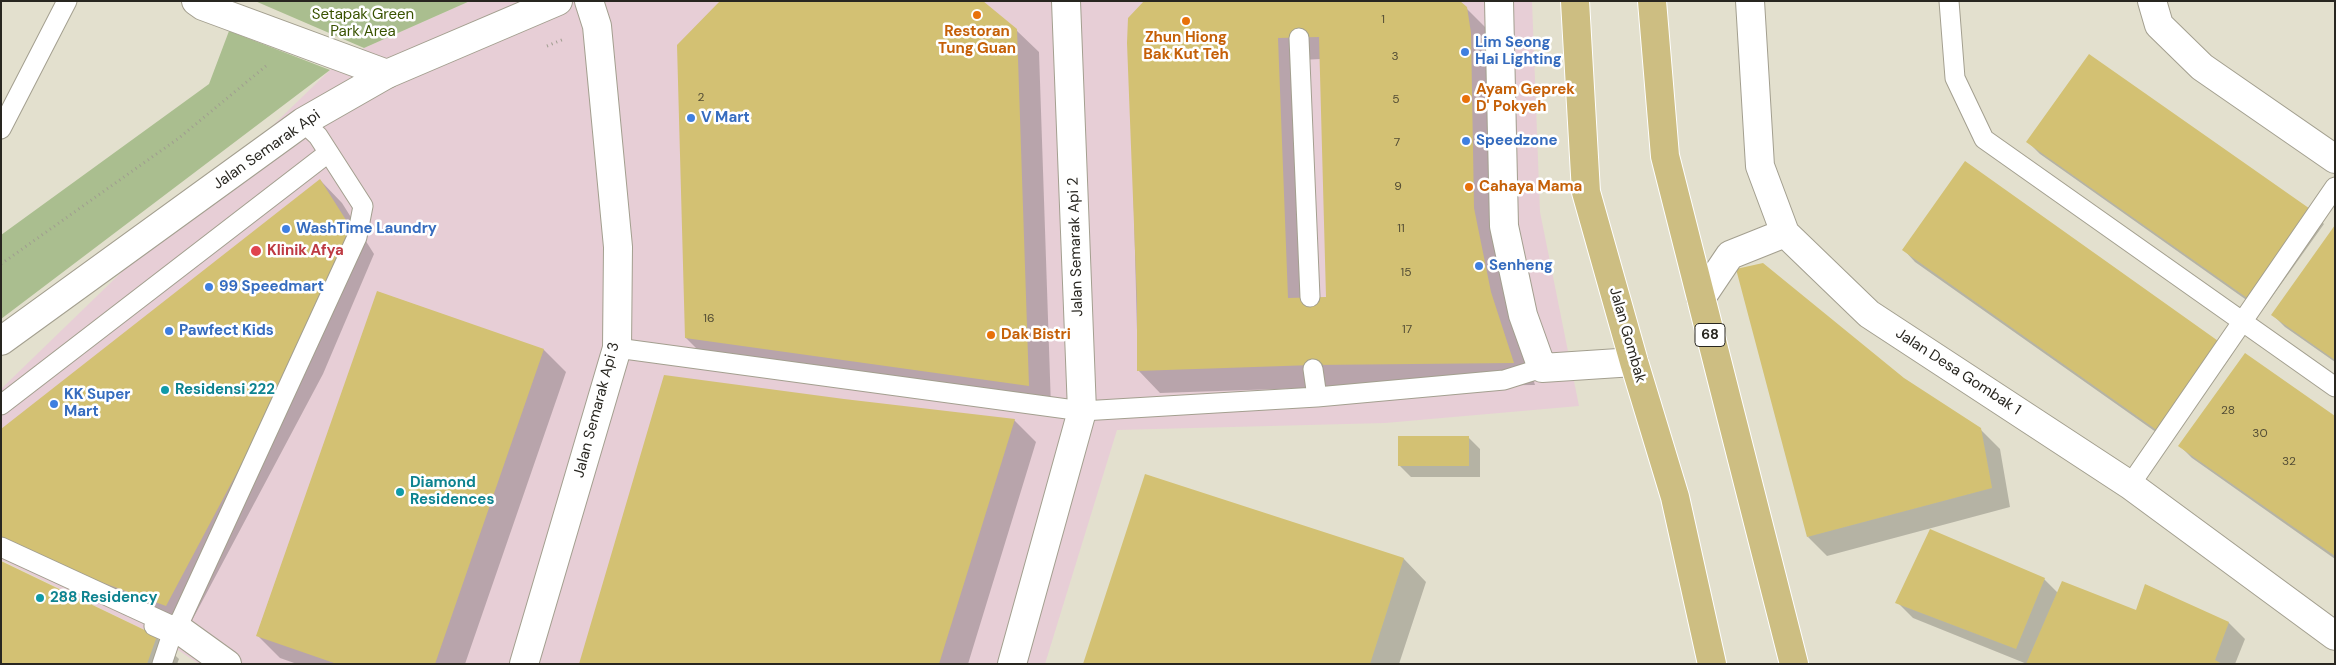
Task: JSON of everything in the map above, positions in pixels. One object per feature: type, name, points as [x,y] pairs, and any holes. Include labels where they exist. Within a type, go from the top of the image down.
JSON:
[{"type":"main road","name":"Jalan Gombak","points":[[1575,1],[1586,192],[1634,362],[1675,497],[1712,664]]},
{"type":"main road","name":"68","points":[[1652,1],[1665,156],[1794,664]]},
{"type":"street","name":"Jalan Semarak Api","points":[[1,340],[303,122],[387,74],[558,1]]},
{"type":"street","name":"Jalan Semarak Api 3","points":[[524,664],[617,348],[618,247],[597,26],[589,1]]},
{"type":"street","name":"Jalan Semarak Api 2","points":[[1012,664],[1082,411],[1066,1]]},
{"type":"street","points":[[1498,1],[1504,226],[1523,315],[1542,368],[1634,362]]},
{"type":"street","points":[[2152,1],[2159,25],[2202,67],[2335,159]]},
{"type":"street","points":[[200,4],[387,74]]},
{"type":"street","name":"Jalan Desa Gombak 1","points":[[1756,5],[1760,166],[1785,233],[1869,314],[2130,485],[2335,636]]},
{"type":"street","points":[[1701,298],[1730,255],[1785,233]]},
{"type":"street","points":[[177,628],[227,664]]},
{"type":"lane","points":[[1,129],[68,1]]},
{"type":"lane","points":[[1949,1],[1955,78],[1984,139],[2335,387]]},
{"type":"lane","points":[[1299,38],[1311,141],[1310,297]]},
{"type":"lane","points":[[1,547],[177,628],[357,237],[363,206],[318,136],[303,122]]},
{"type":"lane","points":[[1,405],[328,153]]},
{"type":"lane","points":[[2130,485],[2335,188]]},
{"type":"lane","points":[[617,348],[1082,411],[1317,398],[1504,380],[1542,368]]},
{"type":"lane","points":[[1313,369],[1317,398]]},
{"type":"lane","points":[[1,556],[172,634],[162,664]]},
{"type":"path","points":[[1,264],[179,138],[292,38]]},
{"type":"shaded area","points":[[470,1],[1532,1],[1540,212],[1579,406],[1385,423],[1117,430],[1045,664],[199,664],[157,636],[1,560],[1,389],[330,70],[364,48]]},
{"type":"green space","name":"Setapak Green Park Area","points":[[255,1],[470,1],[364,48]]},
{"type":"green space","points":[[229,31],[330,70],[1,319],[1,235],[209,84]]},
{"type":"building","points":[[720,1],[983,1],[1017,29],[1029,386],[685,338],[677,45]]},
{"type":"building","points":[[1144,1],[1460,1],[1467,7],[1471,33],[1474,208],[1491,292],[1514,363],[1313,365],[1137,371],[1137,302],[1127,43],[1128,18]],"holes":[[[1319,37],[1326,297],[1288,298],[1278,38]]]},
{"type":"building","points":[[2089,54],[2313,211],[2250,300],[2026,142]]},
{"type":"building","points":[[1965,161],[2221,343],[2158,431],[1902,250]]},
{"type":"building","name":"Residensi 222","points":[[320,179],[353,231],[301,352],[166,606],[1,545],[1,429]]},
{"type":"building","points":[[2335,225],[2335,360],[2271,315]]},
{"type":"building","points":[[1763,263],[1904,378],[1981,428],[1992,488],[1807,537],[1736,269]]},
{"type":"building","name":"Diamond Residences","points":[[377,291],[544,349],[435,664],[337,664],[256,636]]},
{"type":"building","points":[[2245,353],[2335,416],[2335,556],[2178,446]]},
{"type":"building","points":[[664,375],[1015,419],[939,664],[579,664]]},
{"type":"building","points":[[1398,436],[1469,436],[1469,466],[1398,466]]},
{"type":"building","points":[[1145,474],[1404,558],[1370,664],[1083,664]]},
{"type":"building","points":[[1930,529],[2045,578],[2016,649],[1895,603]]},
{"type":"building","name":"288 Residency","points":[[1,561],[157,636],[147,664],[1,664]]},
{"type":"building","points":[[2062,581],[2136,610],[2145,584],[2229,622],[2215,660],[2222,664],[2026,664]]},
{"type":"place","name":"Restoran Tung Guan","points":[[977,15]]},
{"type":"place","name":"Zhun Hiong Bak Kut Teh","points":[[1186,21]]},
{"type":"place","name":"Lim Seong Hai Lighting","points":[[1465,52]]},
{"type":"place","name":"Ayam Geprek D' Pokyeh","points":[[1466,99]]},
{"type":"place","name":"V Mart","points":[[691,118]]},
{"type":"place","name":"Speedzone","points":[[1466,141]]},
{"type":"place","name":"Cahaya Mama","points":[[1469,187]]},
{"type":"place","name":"WashTime Laundry","points":[[286,229]]},
{"type":"place","name":"Klinik Afya","points":[[256,251]]},
{"type":"place","name":"Senheng","points":[[1479,266]]},
{"type":"place","name":"99 Speedmart","points":[[209,287]]},
{"type":"place","name":"Pawfect Kids","points":[[169,331]]},
{"type":"place","name":"Dak Bistri","points":[[991,335]]},
{"type":"place","name":"Residensi 222","points":[[165,390]]},
{"type":"place","name":"KK Super Mart","points":[[54,404]]},
{"type":"place","name":"Diamond Residences","points":[[400,492]]},
{"type":"place","name":"288 Residency","points":[[40,598]]}]
